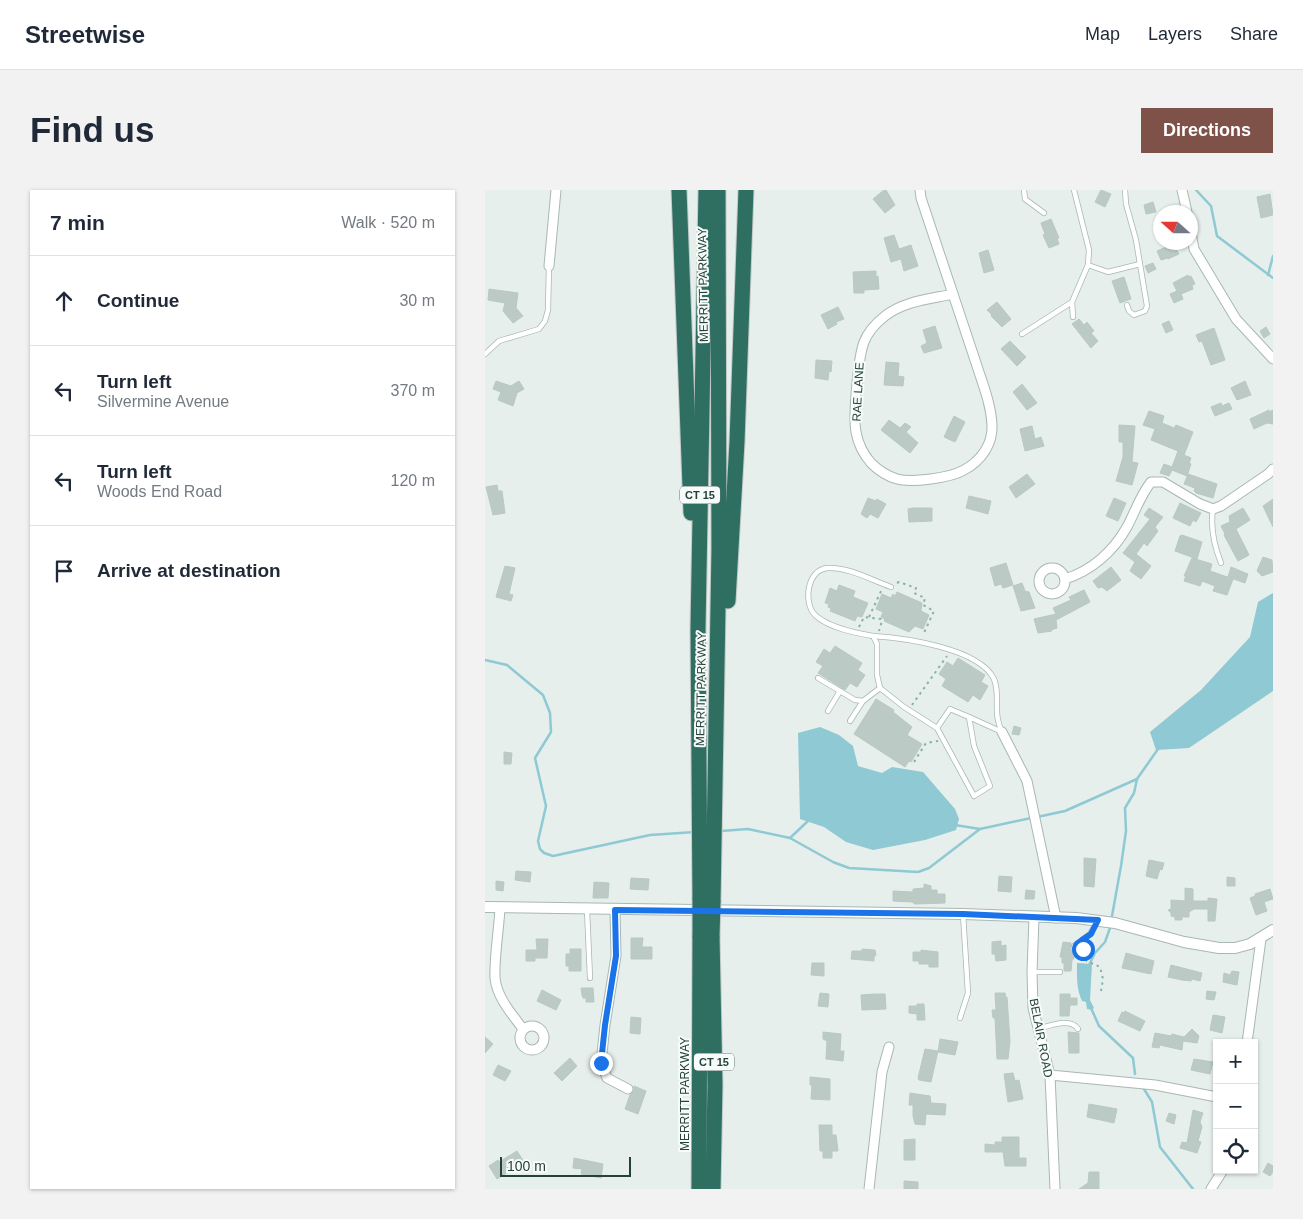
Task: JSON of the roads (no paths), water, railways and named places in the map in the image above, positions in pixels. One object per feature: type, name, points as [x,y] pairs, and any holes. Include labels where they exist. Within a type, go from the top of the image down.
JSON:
[{"type":"highway","points":[[679,190],[687,425],[698,628]]},
{"type":"highway","name":"MERRITT PARKWAY","points":[[699,1189],[707,859],[707,799],[698,628],[706,190]]},
{"type":"highway","name":"MERRITT PARKWAY","points":[[707,799],[716,706],[719,530],[718,190]]},
{"type":"highway","points":[[716,706],[724,645],[731,553],[746,190]]},
{"type":"highway","name":"MERRITT PARKWAY","points":[[706,936],[715,1085],[713,1189]]},
{"type":"street","points":[[549,266],[556,190]]},
{"type":"street","name":"RAE LANE","points":[[920,190],[921,198],[953,294],[988,400],[992,425],[988,447],[978,460],[963,471],[935,478],[909,481],[897,479],[887,475],[870,462],[860,445],[856,431],[860,355],[864,340],[872,328],[901,305],[953,294]]},
{"type":"street","points":[[1182,190],[1185,205]]},
{"type":"street","points":[[1195,250],[1236,319],[1273,359]]},
{"type":"street","points":[[1065,579],[1105,558],[1127,528],[1141,494],[1151,482],[1163,482],[1200,504],[1213,509],[1221,506],[1273,469]]},
{"type":"street","points":[[1002,732],[1024,772],[1030,791],[1056,918]]},
{"type":"street","points":[[485,907],[587,910],[963,914],[1098,920],[1183,942],[1219,948],[1244,946],[1261,939],[1273,930]]},
{"type":"street","points":[[500,908],[495,980],[505,1005],[523,1028]]},
{"type":"street","points":[[615,910],[616,956],[601,1063],[607,1078],[628,1089]]},
{"type":"street","name":"BELAIR ROAD","points":[[1034,917],[1033,1008],[1050,1075],[1055,1189]]},
{"type":"street","points":[[1248,1039],[1261,939]]},
{"type":"street","points":[[869,1189],[882,1072],[889,1048]]},
{"type":"street","points":[[1050,1075],[1155,1085],[1213,1096]]},
{"type":"street","points":[[1211,1189],[1220,1174]]},
{"type":"lane","points":[[1024,190],[1025,199],[1044,213]]},
{"type":"lane","points":[[1073,317],[1072,302],[1088,265],[1089,250],[1074,190]]},
{"type":"lane","points":[[1125,190],[1126,204],[1140,264],[1147,306],[1145,311],[1134,315],[1129,311],[1127,305]]},
{"type":"lane","points":[[1088,265],[1109,272],[1140,264]]},
{"type":"lane","points":[[485,354],[499,341],[539,329],[545,322],[548,310],[549,266]]},
{"type":"lane","points":[[1022,334],[1072,302]]},
{"type":"lane","points":[[1213,509],[1211,524],[1216,551],[1221,563]]},
{"type":"lane","points":[[891,587],[844,570],[826,568],[812,578],[808,594],[814,614],[832,625],[855,633],[920,642],[951,650],[971,658],[986,669],[994,679],[997,692],[996,715],[1002,732]]},
{"type":"lane","points":[[875,636],[879,688],[937,728],[974,796],[990,786],[974,746],[969,717]]},
{"type":"lane","points":[[819,678],[855,700],[863,701]]},
{"type":"lane","points":[[850,721],[863,701],[879,688]]},
{"type":"lane","points":[[828,711],[840,691]]},
{"type":"lane","points":[[937,728],[950,709],[1002,732]]},
{"type":"lane","points":[[587,910],[590,978]]},
{"type":"lane","points":[[960,1018],[967,994],[963,914]]},
{"type":"lane","points":[[1074,946],[1091,934],[1098,920]]},
{"type":"lane","points":[[1032,972],[1060,972]]},
{"type":"lane","points":[[1038,1029],[1066,1022],[1074,1024],[1078,1029]]},
{"type":"water","points":[[1273,593],[1273,691],[1189,748],[1156,750],[1150,732],[1201,690],[1250,637],[1258,602]]},
{"type":"water","points":[[820,727],[839,735],[853,746],[858,766],[882,773],[892,767],[923,772],[955,809],[959,819],[956,830],[925,840],[873,850],[846,842],[824,827],[800,819],[798,733]]},
{"type":"water","points":[[1077,963],[1092,964],[1090,1000],[1094,1008],[1092,1010],[1087,1009],[1086,1002],[1082,1001],[1080,996],[1077,982]]},
{"type":"waterway","points":[[1196,190],[1211,206],[1217,236],[1273,278]]},
{"type":"waterway","points":[[1268,275],[1273,256]]},
{"type":"waterway","points":[[485,660],[507,665],[543,695],[550,713],[551,732],[535,758],[546,806],[538,841],[540,849],[544,853],[553,856],[650,835],[695,832]]},
{"type":"waterway","points":[[1037,817],[1065,811],[1137,779],[1158,749]]},
{"type":"waterway","points":[[1112,916],[1126,831],[1125,808],[1134,793],[1137,779]]},
{"type":"waterway","points":[[721,831],[748,829],[790,838],[833,862],[849,868],[918,872],[929,868],[980,829],[1031,818]]},
{"type":"waterway","points":[[790,838],[809,820]]},
{"type":"waterway","points":[[955,825],[980,829]]},
{"type":"waterway","points":[[1088,967],[1095,953],[1105,942],[1110,928]]},
{"type":"waterway","points":[[1091,1008],[1099,1026],[1133,1058],[1135,1074]]},
{"type":"waterway","points":[[1144,1089],[1152,1102],[1160,1147],[1193,1189]]}]
